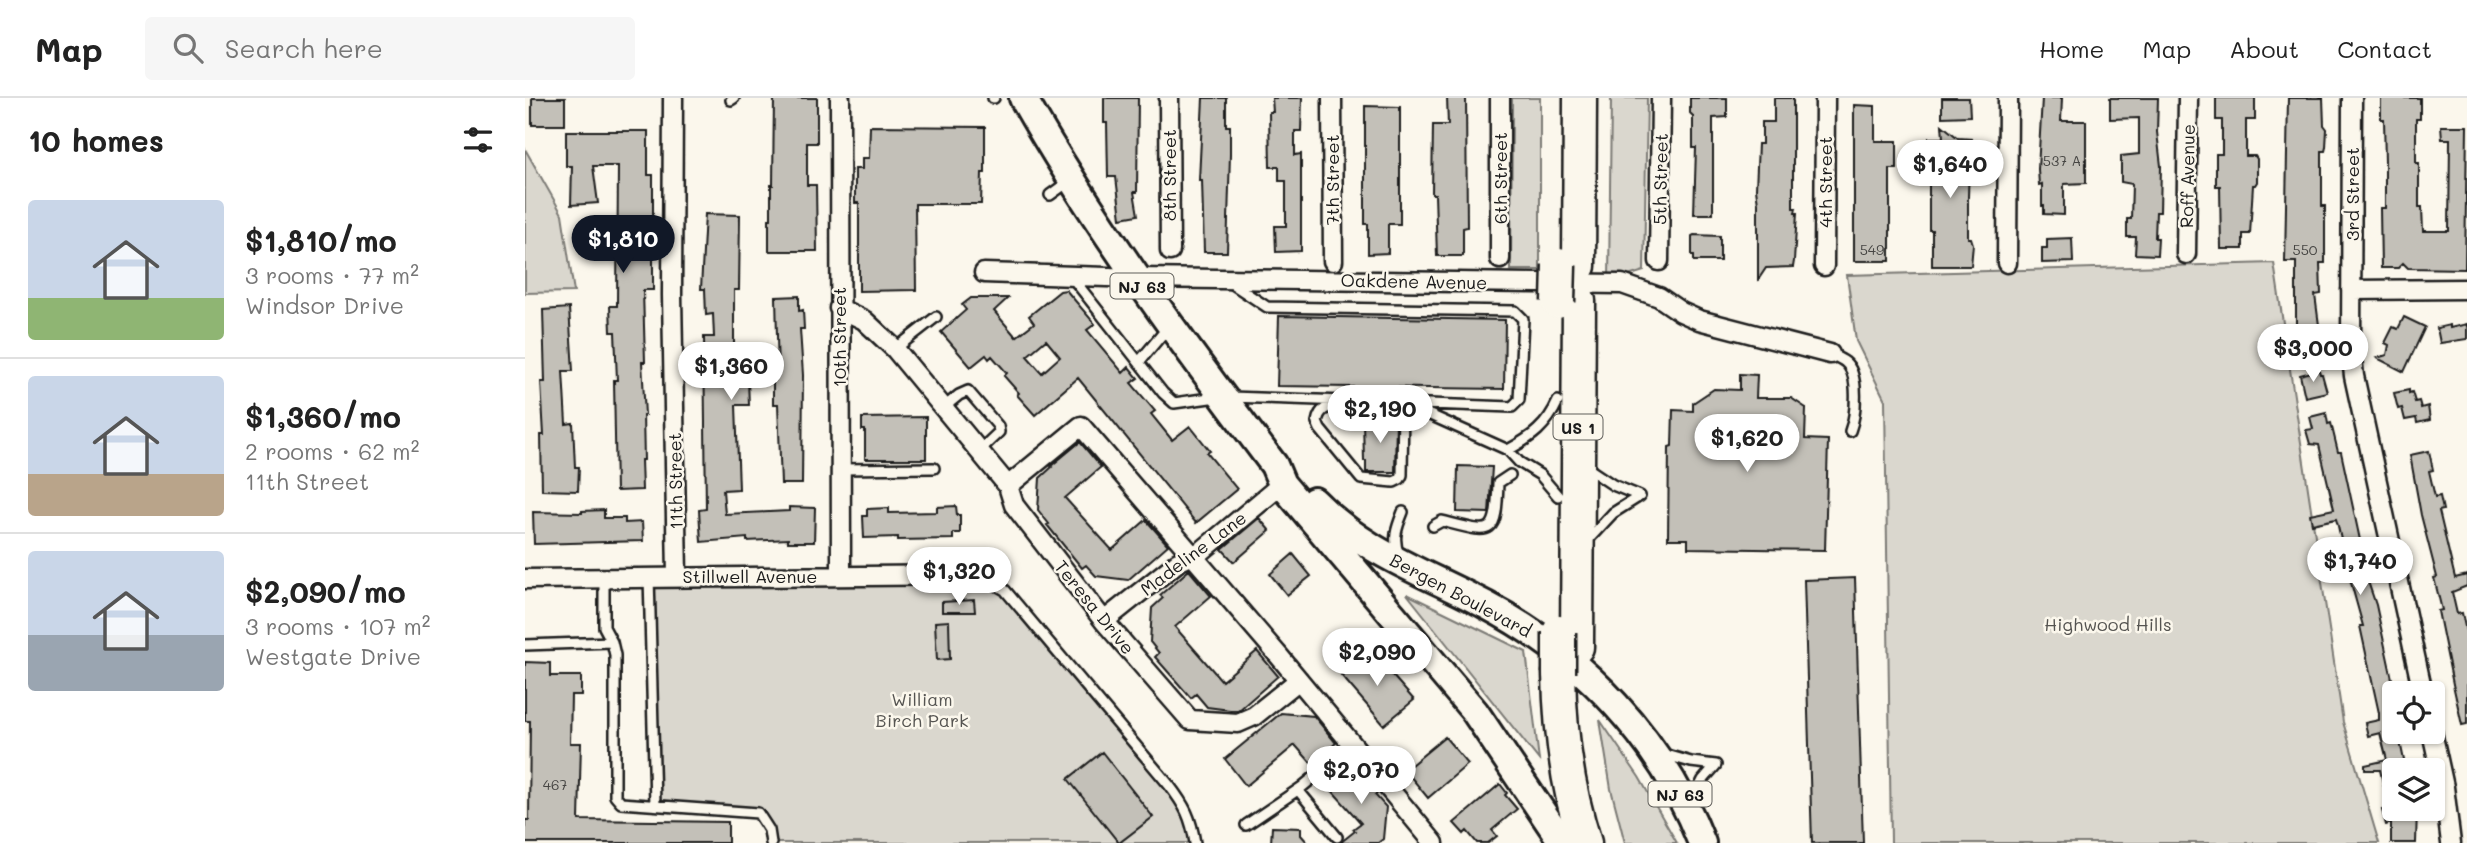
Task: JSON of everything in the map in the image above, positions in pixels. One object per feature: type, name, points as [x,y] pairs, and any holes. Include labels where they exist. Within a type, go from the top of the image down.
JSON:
[{"type":"highway","name":"US 1","points":[[1559,98],[1578,459],[1577,552],[1568,640]]},
{"type":"highway","name":"US 1","points":[[1569,265],[1580,98]]},
{"type":"highway","name":"US 1","points":[[1569,301],[1558,401],[1558,496],[1568,640],[1564,752],[1585,843]]},
{"type":"highway","name":"US 1","points":[[1568,680],[1583,763],[1604,843]]},
{"type":"main road","name":"Bergen Boulevard","points":[[1023,98],[1137,278],[1278,475],[1475,712],[1563,843]]},
{"type":"main road","name":"Bergen Boulevard","points":[[1278,475],[1290,475],[1326,513],[1355,538],[1411,570],[1502,613],[1554,648],[1605,693],[1651,748],[1672,780],[1702,843]]},
{"type":"street","name":"11th Street","points":[[673,98],[677,576]]},
{"type":"street","name":"10th Street","points":[[840,98],[841,576]]},
{"type":"street","name":"8th Street","points":[[1169,98],[1170,251]]},
{"type":"street","name":"7th Street","points":[[1332,98],[1333,261]]},
{"type":"street","name":"6th Street","points":[[1500,98],[1500,259]]},
{"type":"street","name":"5th Street","points":[[1659,261],[1661,98]]},
{"type":"street","name":"4th Street","points":[[1824,266],[1825,98]]},
{"type":"street","points":[[2007,263],[2008,98]]},
{"type":"street","name":"Roff Avenue","points":[[2186,254],[2188,98]]},
{"type":"street","name":"3rd Street","points":[[2352,98],[2351,349],[2354,376],[2420,681]]},
{"type":"street","name":"Oakdene Avenue","points":[[984,273],[1137,278],[1622,284],[1660,297],[1681,312],[1699,320],[1830,354]]},
{"type":"street","points":[[2351,290],[2467,289]]},
{"type":"street","name":"Teresa Drive","points":[[839,308],[864,320],[895,349],[1008,486],[1014,505],[1104,621],[1190,720],[1238,723],[1254,716],[1299,680]]},
{"type":"street","points":[[1008,486],[1081,426],[1299,680],[1427,841]]},
{"type":"street","name":"Madeline Lane","points":[[1104,621],[1178,562],[1203,550],[1278,475]]},
{"type":"street","name":"Stillwell Avenue","points":[[525,579],[974,575]]},
{"type":"street","points":[[2435,744],[2444,787],[2451,843]]},
{"type":"lane","points":[[1050,195],[1072,179]]},
{"type":"lane","points":[[1071,275],[1163,393],[1174,403],[1222,396],[1512,407],[1519,400],[1523,320],[1515,311],[1267,307],[1224,278]]},
{"type":"lane","points":[[895,349],[936,317]]},
{"type":"lane","points":[[1139,362],[1170,325]]},
{"type":"lane","points":[[1830,354],[1846,363],[1854,376],[1854,418],[1850,431]]},
{"type":"lane","points":[[943,409],[968,391],[998,426],[999,432],[978,451]]},
{"type":"lane","points":[[1509,450],[1528,440],[1540,429],[1558,401]]},
{"type":"lane","points":[[1374,402],[1325,407],[1317,422],[1322,433],[1359,477],[1367,481],[1394,482],[1401,478],[1403,403]]},
{"type":"lane","points":[[1403,403],[1509,450],[1519,461],[1540,475],[1558,496]]},
{"type":"lane","points":[[1577,552],[1613,513],[1640,496],[1606,481],[1578,459]]},
{"type":"lane","points":[[840,469],[934,468]]},
{"type":"lane","points":[[1433,526],[1442,521],[1481,530],[1491,526],[1497,518],[1498,483],[1510,475]]},
{"type":"lane","points":[[1403,512],[1395,532],[1395,543],[1397,552],[1411,570]]},
{"type":"lane","points":[[974,575],[1005,590],[1170,785],[1186,807],[1192,821],[1195,843]]},
{"type":"lane","points":[[649,576],[655,804]]},
{"type":"lane","points":[[604,578],[604,627],[615,655],[615,796],[621,803],[758,813],[769,830],[771,843]]},
{"type":"lane","points":[[525,645],[612,642]]},
{"type":"lane","points":[[1246,825],[1298,790],[1352,746]]},
{"type":"lane","points":[[1651,748],[1677,759],[1716,765],[1697,789],[1689,812]]},
{"type":"lane","points":[[1298,790],[1337,837]]},
{"type":"green space","points":[[1512,98],[1540,98],[1540,270],[1511,270]]},
{"type":"green space","points":[[1611,98],[1647,98],[1644,271],[1609,282]]},
{"type":"green space","points":[[525,149],[562,214],[574,292],[525,293]]},
{"type":"green space","name":"Highwood Hills","points":[[2274,263],[2343,722],[2379,843],[1891,843],[1885,400],[1856,341],[1847,275]]},
{"type":"green space","name":"William Birch Park","points":[[974,575],[1005,590],[1186,807],[1195,843],[769,843],[760,816],[727,805],[658,803],[649,576]]},
{"type":"green space","points":[[1407,594],[1526,652],[1539,760]]},
{"type":"green space","points":[[1600,720],[1639,777],[1677,843],[1625,843],[1611,789]]},
{"type":"building","points":[[532,98],[565,98],[565,125],[532,125]]},
{"type":"building","points":[[774,98],[817,98],[817,143],[807,143],[807,185],[816,185],[817,251],[769,251]]},
{"type":"building","points":[[1104,98],[1138,98],[1137,192],[1134,192],[1138,215],[1121,218],[1116,177],[1108,177]]},
{"type":"building","points":[[1203,98],[1226,98],[1226,126],[1230,126],[1227,252],[1204,252],[1202,180],[1199,180]]},
{"type":"building","points":[[1272,98],[1302,98],[1301,131],[1295,131],[1295,155],[1301,154],[1301,251],[1276,252],[1275,226],[1286,226],[1286,181],[1279,181],[1279,167],[1270,167],[1269,112],[1273,112]]},
{"type":"building","points":[[1447,98],[1466,98],[1467,227],[1463,228],[1463,256],[1437,256],[1435,194],[1432,194],[1433,125],[1448,125]]},
{"type":"building","points":[[1690,98],[1727,98],[1727,117],[1713,118],[1713,214],[1694,214],[1696,148],[1693,148]]},
{"type":"building","points":[[1774,98],[1793,98],[1793,208],[1796,208],[1797,213],[1794,261],[1793,267],[1766,268],[1758,280],[1758,144],[1762,144],[1762,122],[1774,122]]},
{"type":"building","points":[[1942,98],[1969,98],[1970,116],[1942,117]]},
{"type":"building","points":[[2042,98],[2062,98],[2061,121],[2086,121],[2086,183],[2064,184],[2064,215],[2044,214],[2042,206],[2042,184],[2039,185],[2038,169]]},
{"type":"building","points":[[2110,98],[2158,98],[2157,132],[2161,166],[2160,212],[2156,212],[2157,255],[2135,254],[2136,237],[2127,237],[2127,219],[2131,219],[2132,184],[2121,182],[2121,156],[2139,154],[2139,118],[2110,119]]},
{"type":"building","points":[[2216,98],[2255,98],[2255,120],[2246,120],[2246,156],[2255,156],[2257,159],[2257,182],[2253,185],[2250,234],[2243,234],[2243,249],[2221,249],[2220,186],[2216,186],[2216,154],[2222,154],[2222,120],[2216,120]]},
{"type":"building","points":[[2288,98],[2323,98],[2324,125],[2327,129],[2326,147],[2325,151],[2322,151],[2325,263],[2320,263],[2321,294],[2315,295],[2321,340],[2311,341],[2311,350],[2296,351],[2296,262],[2285,262]]},
{"type":"building","points":[[2381,98],[2420,98],[2420,119],[2416,119],[2416,163],[2419,163],[2419,207],[2422,207],[2423,231],[2449,231],[2450,139],[2442,139],[2441,126],[2467,126],[2465,269],[2408,268],[2403,263],[2398,268],[2381,268],[2380,208],[2385,208],[2385,163]]},
{"type":"building","points":[[1854,105],[1875,106],[1875,141],[1897,141],[1897,169],[1890,169],[1890,261],[1854,261]]},
{"type":"building","points":[[1365,106],[1400,107],[1400,224],[1388,224],[1388,253],[1368,254],[1368,224],[1365,224]]},
{"type":"building","points":[[1942,125],[1958,138],[1972,139],[1973,159],[1969,165],[1968,197],[1968,238],[1971,238],[1973,244],[1971,266],[1932,266],[1932,230],[1929,230],[1929,138],[1943,138]]},
{"type":"building","points":[[870,126],[985,127],[985,173],[982,173],[981,204],[915,204],[916,290],[859,291],[859,203],[855,203],[855,169],[862,169],[862,158],[869,158]]},
{"type":"building","points":[[566,131],[648,131],[648,175],[653,175],[653,290],[643,290],[645,362],[642,362],[645,415],[644,460],[641,460],[642,490],[616,491],[614,380],[617,380],[615,332],[611,332],[610,306],[617,306],[618,166],[593,166],[598,203],[571,205],[572,166],[566,166]]},
{"type":"building","points":[[705,214],[740,215],[739,290],[734,290],[734,381],[748,380],[749,405],[736,405],[739,489],[723,490],[725,514],[789,511],[789,507],[815,508],[814,542],[788,542],[788,539],[747,541],[747,538],[701,542],[699,510],[706,509],[704,337],[714,337],[713,314],[706,315],[705,289],[701,289]]},
{"type":"building","points":[[1694,235],[1720,236],[1720,261],[1694,261]]},
{"type":"building","points":[[2072,238],[2073,262],[2042,263],[2042,248],[2047,248],[2047,239]]},
{"type":"building","points":[[1066,290],[1095,324],[1087,330],[1123,373],[1129,367],[1138,378],[1131,383],[1155,411],[1151,414],[1172,440],[1190,426],[1210,451],[1207,453],[1237,489],[1196,523],[1078,378],[1035,415],[1017,395],[1019,393],[1004,376],[1007,373],[992,356],[989,359],[986,355],[971,367],[941,332],[966,310],[962,305],[971,298],[1008,298],[994,311],[1016,337],[1034,323],[1029,316],[1060,291]],"holes":[[[1046,340],[1060,357],[1042,373],[1027,356]]]},
{"type":"building","points":[[799,296],[799,311],[803,310],[804,329],[800,329],[803,375],[802,484],[781,484],[778,404],[773,404],[773,375],[778,375],[776,297]]},
{"type":"building","points":[[569,308],[573,371],[563,371],[566,424],[573,423],[575,467],[579,467],[578,491],[542,490],[541,435],[544,435],[541,382],[545,382],[543,310]]},
{"type":"building","points":[[1279,316],[1505,320],[1504,389],[1277,386]]},
{"type":"building","points":[[2404,317],[2425,327],[2404,372],[2377,358],[2387,355],[2389,345],[2385,343],[2393,327],[2398,329]]},
{"type":"building","points":[[2467,324],[2467,339],[2440,343],[2437,328]]},
{"type":"building","points":[[2319,370],[2327,392],[2305,397],[2300,375]]},
{"type":"building","points":[[1740,374],[1757,375],[1756,398],[1791,398],[1806,408],[1805,439],[1828,440],[1825,550],[1688,548],[1688,539],[1668,539],[1669,447],[1672,446],[1673,410],[1693,411],[1693,403],[1714,389],[1740,390]]},
{"type":"building","points":[[2409,390],[2415,402],[2419,401],[2421,408],[2428,406],[2430,420],[2417,423],[2416,418],[2405,420],[2402,408],[2398,409],[2394,393]]},
{"type":"building","points":[[2326,413],[2328,424],[2331,423],[2338,452],[2341,452],[2365,563],[2362,564],[2376,605],[2392,681],[2382,681],[2382,741],[2380,733],[2368,736],[2365,723],[2379,720],[2379,713],[2360,626],[2363,626],[2336,519],[2312,524],[2310,514],[2334,509],[2319,445],[2310,444],[2306,430],[2313,429],[2310,417]]},
{"type":"building","points":[[926,417],[926,459],[865,459],[865,430],[862,430],[862,418]]},
{"type":"building","points":[[1396,419],[1395,472],[1366,472],[1363,420]]},
{"type":"building","points":[[1080,442],[1101,467],[1065,498],[1112,550],[1146,520],[1168,545],[1128,580],[1096,576],[1086,565],[1082,568],[1038,510],[1040,478]]},
{"type":"building","points":[[2429,451],[2433,470],[2429,471],[2435,497],[2440,496],[2443,510],[2439,511],[2455,578],[2467,575],[2467,586],[2452,592],[2457,614],[2462,613],[2467,636],[2467,724],[2462,725],[2438,611],[2442,610],[2434,578],[2437,577],[2421,515],[2410,455]]},
{"type":"building","points":[[1458,466],[1492,467],[1489,513],[1457,512]]},
{"type":"building","points":[[956,506],[957,515],[960,515],[960,533],[953,533],[953,539],[864,538],[863,516],[867,516],[867,509],[889,508],[889,513],[937,512],[937,507]]},
{"type":"building","points":[[604,510],[604,518],[625,518],[625,523],[642,522],[643,541],[534,544],[533,512],[582,513]]},
{"type":"building","points":[[1259,518],[1270,531],[1234,562],[1222,549]]},
{"type":"building","points":[[1293,554],[1311,576],[1287,595],[1270,574]]},
{"type":"building","points":[[1189,570],[1211,596],[1175,627],[1222,681],[1257,651],[1278,676],[1238,711],[1207,707],[1196,694],[1191,698],[1155,657],[1159,653],[1150,642],[1152,608],[1163,598],[1160,595]]},
{"type":"building","points":[[1855,578],[1863,843],[1812,843],[1804,580]]},
{"type":"building","points":[[974,600],[975,612],[942,612],[942,602]]},
{"type":"building","points":[[949,621],[950,659],[937,660],[935,622]]},
{"type":"building","points":[[1370,650],[1414,700],[1384,725],[1341,675]]},
{"type":"building","points":[[525,662],[550,663],[550,676],[581,676],[581,695],[571,695],[570,743],[581,743],[579,820],[728,822],[728,843],[525,843],[525,820],[529,820],[530,721],[525,721]]},
{"type":"building","points":[[1281,713],[1314,716],[1336,743],[1312,764],[1295,745],[1246,786],[1225,759]]},
{"type":"building","points":[[1445,737],[1468,764],[1428,798],[1405,770]]},
{"type":"building","points":[[2383,744],[2401,744],[2403,758],[2386,758]]},
{"type":"building","points":[[1102,752],[1153,817],[1119,843],[1068,779]]},
{"type":"building","points":[[2382,761],[2382,778],[2380,770],[2365,770],[2365,765]]},
{"type":"building","points":[[1353,764],[1378,793],[1375,795],[1386,807],[1383,839],[1378,843],[1340,843],[1361,823],[1328,786]]},
{"type":"building","points":[[1500,784],[1517,809],[1492,830],[1497,836],[1488,843],[1477,843],[1467,831],[1464,834],[1454,823]]},
{"type":"building","points":[[2385,821],[2417,821],[2416,843],[2391,843],[2391,823],[2386,825]]},
{"type":"building","points":[[1272,827],[1301,828],[1301,835],[1308,843],[1271,843]]}]
